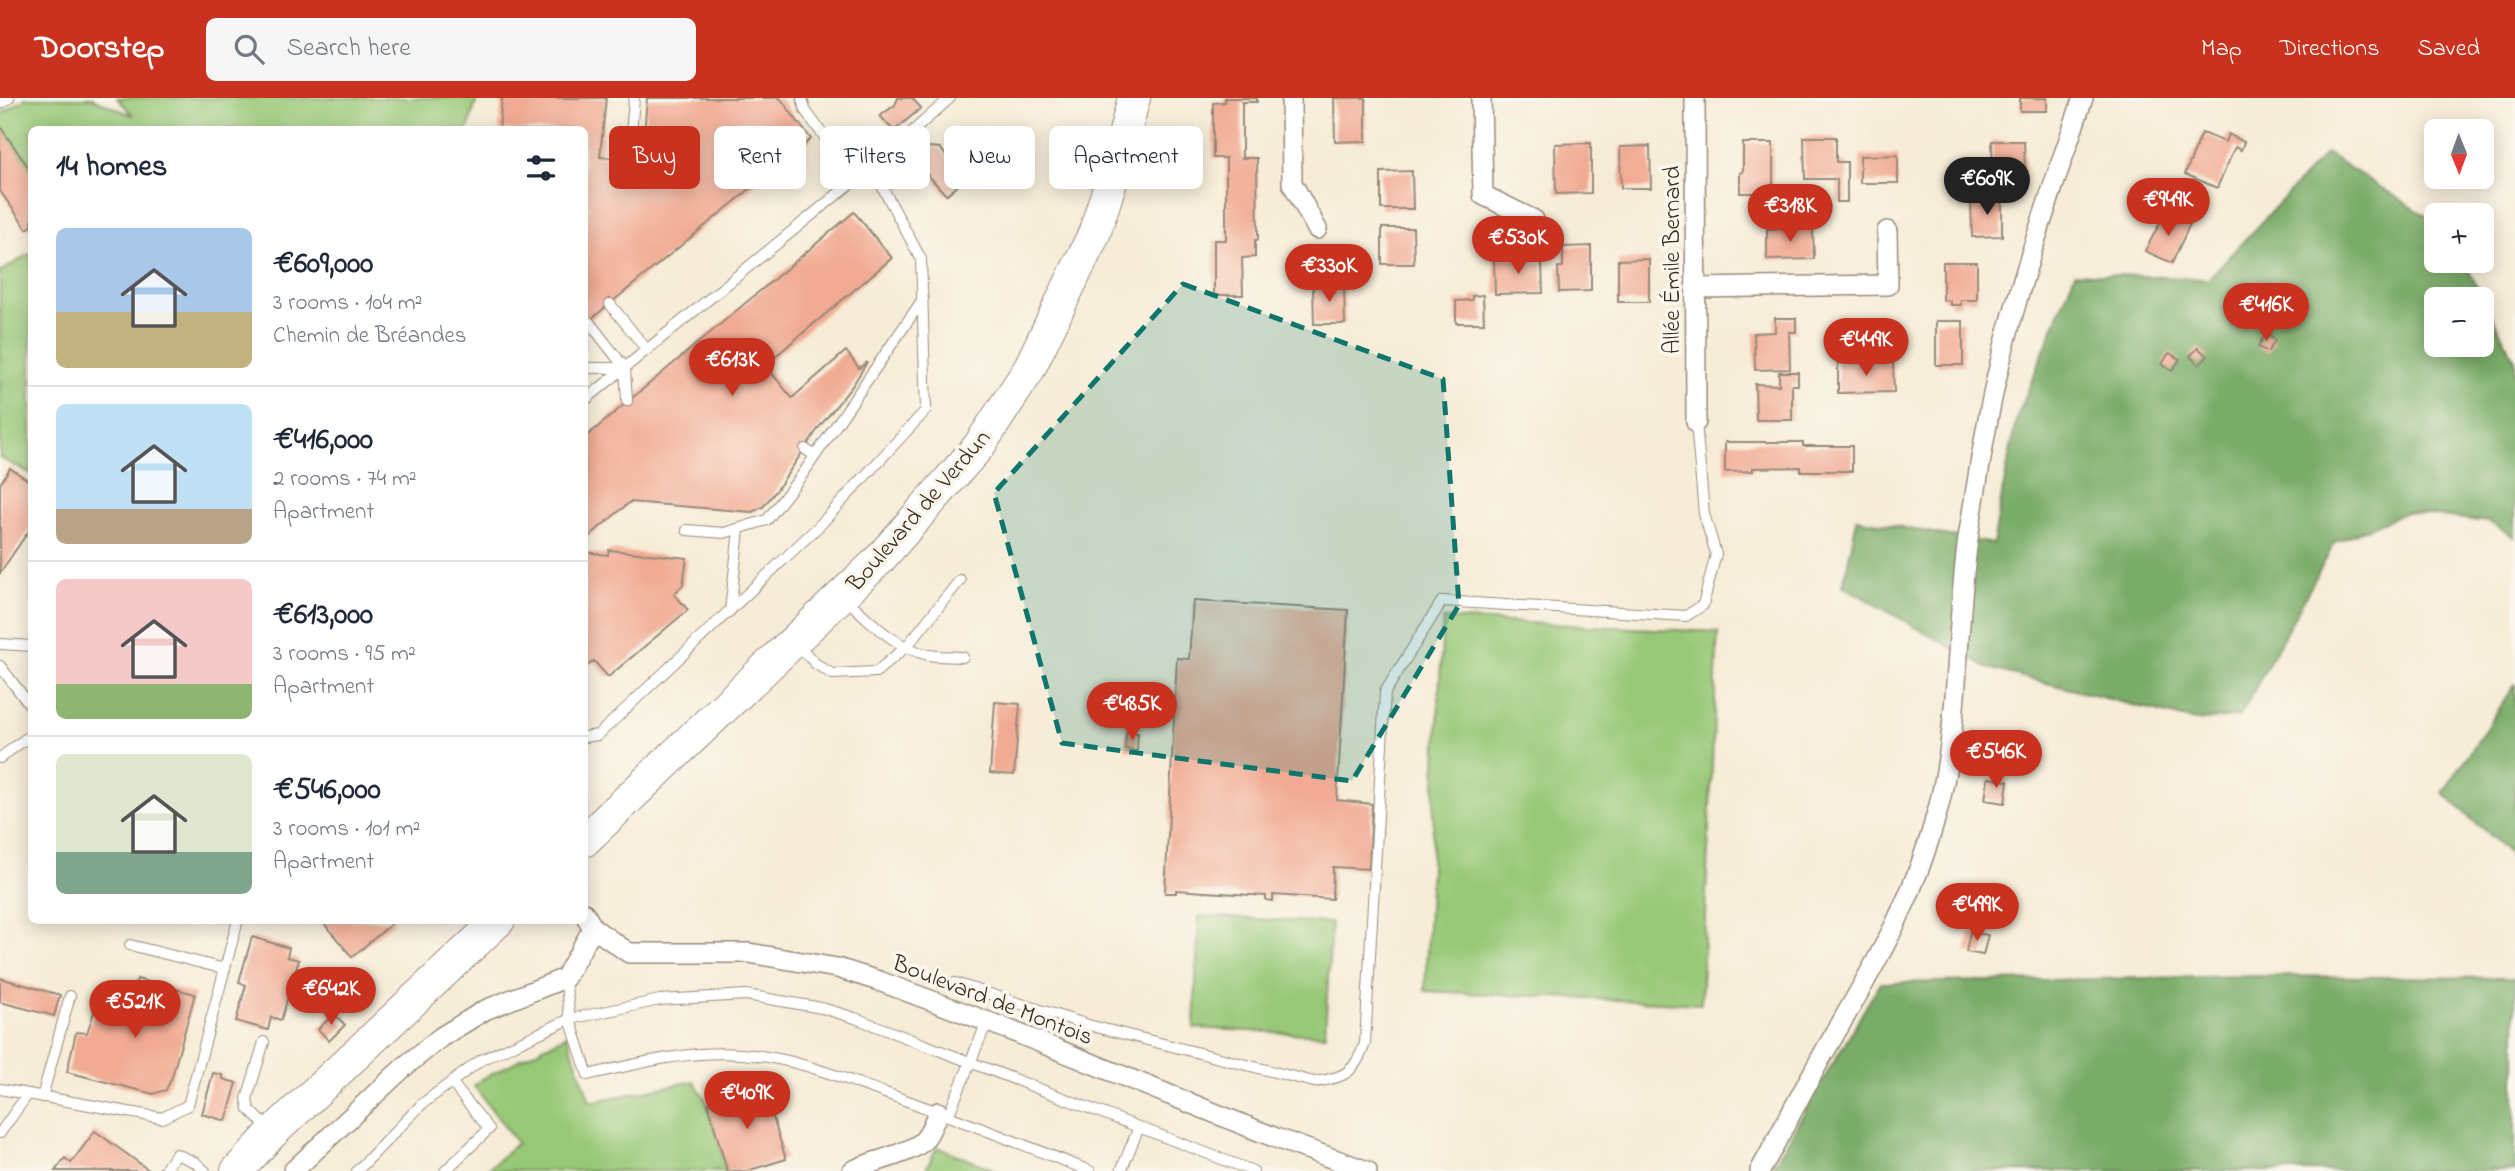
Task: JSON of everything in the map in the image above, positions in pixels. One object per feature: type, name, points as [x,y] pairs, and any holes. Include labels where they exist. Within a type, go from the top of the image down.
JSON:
[{"type":"main road","name":"Boulevard de Verdun","points":[[588,837],[878,561],[979,446],[1028,371],[1094,234],[1134,98]]},
{"type":"main road","points":[[237,1171],[272,1133],[495,924]]},
{"type":"street","points":[[1291,98],[1292,183],[1317,229]]},
{"type":"street","points":[[1481,98],[1483,195],[1534,220]]},
{"type":"street","name":"Allée Émile Bernard","points":[[1695,98],[1696,422]]},
{"type":"street","points":[[1760,1171],[1822,1056],[1870,976],[1906,906],[1929,840],[1938,808],[1950,739],[1969,535],[1986,433],[2007,337],[2083,98]]},
{"type":"street","points":[[1695,288],[1888,285],[1887,231]]},
{"type":"street","name":"Boulevard de Montois","points":[[589,920],[629,953],[749,953],[837,968],[987,1021],[1276,1138],[1367,1171]]},
{"type":"street","name":"Boulevard de Montois","points":[[565,978],[587,924]]},
{"type":"street","points":[[303,1168],[404,1066],[441,1037],[485,1010],[565,978]]},
{"type":"street","points":[[852,1171],[917,1147],[943,1114]]},
{"type":"lane","points":[[0,104],[9,98]]},
{"type":"lane","points":[[632,126],[634,98]]},
{"type":"lane","points":[[802,98],[805,110],[820,131]]},
{"type":"lane","points":[[917,126],[950,98]]},
{"type":"lane","points":[[588,398],[843,189]]},
{"type":"lane","points":[[588,736],[598,735],[820,525],[926,410],[920,259],[883,189]]},
{"type":"lane","points":[[687,530],[724,533],[767,520],[816,456],[923,299]]},
{"type":"lane","points":[[610,304],[647,350]]},
{"type":"lane","points":[[589,322],[625,369],[627,401]]},
{"type":"lane","points":[[588,368],[625,369]]},
{"type":"lane","points":[[955,983],[1088,1025],[1314,1082],[1337,1079],[1359,1062],[1365,1043],[1385,692],[1442,601],[1686,616],[1703,605],[1716,554],[1704,514],[1696,422]]},
{"type":"lane","points":[[805,449],[816,456]]},
{"type":"lane","points":[[730,611],[739,530]]},
{"type":"lane","points":[[794,643],[816,664],[832,674],[876,672],[907,646],[960,580]]},
{"type":"lane","points":[[843,596],[880,630],[907,646],[928,654],[963,657]]},
{"type":"lane","points":[[0,644],[28,646]]},
{"type":"lane","points":[[0,666],[28,703]]},
{"type":"lane","points":[[0,758],[28,737]]},
{"type":"lane","points":[[0,1089],[162,1118],[188,1105],[237,924]]},
{"type":"lane","points":[[131,945],[225,969]]},
{"type":"lane","points":[[565,978],[570,1019],[588,1075],[653,1059],[703,1053],[776,1058],[806,1065],[943,1114],[1090,1171]]},
{"type":"lane","points":[[357,1171],[422,1104],[481,1060],[570,1019],[660,1000],[746,995],[822,1008],[970,1061],[1252,1171]]},
{"type":"lane","points":[[42,1097],[70,996]]},
{"type":"lane","points":[[943,1114],[987,1021]]},
{"type":"lane","points":[[264,1042],[247,1098],[248,1109],[272,1133]]},
{"type":"lane","points":[[445,1171],[489,1129],[451,1082]]},
{"type":"lane","points":[[0,1133],[28,1094]]},
{"type":"lane","points":[[1121,1171],[1139,1126]]},
{"type":"lane","points":[[164,1171],[176,1154],[195,1162],[205,1171]]},
{"type":"highlighted area","points":[[1183,284],[1443,379],[1459,605],[1352,781],[1062,743],[994,493]]},
{"type":"green space","points":[[26,98],[92,98],[134,116],[117,98],[477,98],[469,126],[28,126],[28,168],[0,126],[0,115]]},
{"type":"green space","points":[[2326,153],[2424,214],[2424,273],[2470,273],[2477,287],[2424,287],[2424,357],[2494,357],[2494,320],[2515,361],[2515,537],[2489,522],[2406,512],[2335,542],[2240,716],[2195,721],[1988,668],[1843,586],[1857,519],[1993,544],[2016,420],[2075,273],[2208,279]]},
{"type":"green space","points":[[28,255],[28,472],[0,458],[0,272]]},
{"type":"green space","points":[[1443,619],[1718,632],[1701,1004],[1425,991]]},
{"type":"green space","points":[[2515,685],[2515,858],[2443,793]]},
{"type":"green space","points":[[1199,916],[1331,923],[1325,1035],[1194,1028]]},
{"type":"green space","points":[[2253,976],[2515,978],[2515,1171],[1770,1171],[1880,983]]},
{"type":"green space","points":[[567,1035],[590,1102],[694,1081],[708,1104],[727,1171],[486,1171],[517,1143],[474,1086],[482,1079]]},
{"type":"green space","points":[[937,1147],[998,1171],[925,1171]]},
{"type":"building","points":[[502,98],[606,98],[600,157],[609,158],[609,189],[700,189],[700,126],[645,126],[647,98],[780,98],[801,126],[714,126],[714,189],[750,189],[588,322],[588,211],[591,208],[588,205],[588,126],[499,126]]},
{"type":"building","points":[[898,98],[912,98],[921,108],[900,126],[889,126],[880,116],[895,105]]},
{"type":"building","points":[[1225,98],[1257,98],[1257,102],[1242,102],[1242,158],[1257,158],[1258,240],[1255,240],[1255,257],[1242,258],[1243,295],[1214,295],[1214,240],[1226,240],[1226,158],[1213,158],[1213,103],[1225,102]]},
{"type":"building","points":[[1334,98],[1366,98],[1366,141],[1335,142]]},
{"type":"building","points":[[2020,98],[2047,98],[2047,111],[2020,111]]},
{"type":"building","points":[[0,126],[28,167],[28,228],[0,191]]},
{"type":"building","points":[[2202,133],[2225,142],[2228,134],[2244,142],[2241,150],[2235,147],[2217,188],[2185,174]]},
{"type":"building","points":[[1804,137],[1836,137],[1836,162],[1847,162],[1847,202],[1837,202],[1837,179],[1805,179]]},
{"type":"building","points":[[1992,141],[2024,141],[2025,173],[1993,174]]},
{"type":"building","points":[[1591,143],[1591,193],[1556,194],[1555,144]]},
{"type":"building","points":[[1743,143],[1773,143],[1773,193],[1740,193]]},
{"type":"building","points":[[1650,146],[1651,188],[1621,188],[1620,147]]},
{"type":"building","points":[[930,147],[940,148],[944,153],[944,189],[953,189],[946,195],[930,177]]},
{"type":"building","points":[[1898,155],[1898,183],[1860,183],[1860,156]]},
{"type":"building","points":[[1412,171],[1413,209],[1381,209],[1381,172]]},
{"type":"building","points":[[2002,198],[2002,236],[1972,237],[1971,199]]},
{"type":"building","points":[[854,212],[892,258],[765,365],[792,398],[846,351],[859,368],[867,362],[763,507],[752,512],[630,502],[588,537],[588,435]]},
{"type":"building","points":[[2165,213],[2190,224],[2172,263],[2145,251]]},
{"type":"building","points":[[1382,228],[1413,228],[1414,264],[1382,264]]},
{"type":"building","points":[[1767,229],[1813,229],[1814,259],[1767,260]]},
{"type":"building","points":[[1591,246],[1591,291],[1559,292],[1558,267],[1563,267],[1563,247]]},
{"type":"building","points":[[1494,258],[1527,258],[1527,263],[1542,263],[1543,293],[1495,294]]},
{"type":"building","points":[[1649,259],[1649,302],[1618,302],[1618,260]]},
{"type":"building","points":[[1943,262],[1977,262],[1977,300],[1961,300],[1961,305],[1950,305],[1950,301],[1943,300]]},
{"type":"building","points":[[1313,285],[1344,285],[1345,324],[1314,324]]},
{"type":"building","points":[[1483,295],[1484,323],[1456,323],[1456,301],[1472,300],[1472,296]]},
{"type":"building","points":[[1775,318],[1796,318],[1796,332],[1789,332],[1790,369],[1755,370],[1754,333],[1775,332]]},
{"type":"building","points":[[1936,321],[1963,321],[1963,365],[1936,365]]},
{"type":"building","points":[[2265,334],[2275,340],[2268,352],[2258,347]]},
{"type":"building","points":[[2198,348],[2208,356],[2199,365],[2190,356]]},
{"type":"building","points":[[2169,353],[2180,359],[2172,371],[2162,364]]},
{"type":"building","points":[[1838,363],[1893,363],[1894,392],[1838,393]]},
{"type":"building","points":[[1779,372],[1798,372],[1798,385],[1792,385],[1792,420],[1756,420],[1755,384],[1779,385]]},
{"type":"building","points":[[1725,442],[1803,442],[1803,446],[1852,446],[1852,471],[1801,471],[1801,467],[1753,468],[1753,471],[1725,472]]},
{"type":"building","points":[[10,468],[28,480],[28,532],[0,573],[0,484]]},
{"type":"building","points":[[609,550],[687,558],[683,585],[674,594],[688,610],[608,677],[594,661],[588,665],[588,552],[608,555]]},
{"type":"building","points":[[1193,601],[1348,610],[1337,800],[1372,804],[1369,869],[1333,867],[1332,899],[1273,895],[1273,901],[1266,900],[1266,896],[1176,890],[1176,893],[1165,893],[1177,658],[1189,659]]},
{"type":"building","points":[[995,702],[1020,704],[1014,775],[990,773]]},
{"type":"building","points":[[1126,733],[1138,733],[1137,751],[1125,749]]},
{"type":"building","points":[[1988,778],[2008,781],[2005,803],[1985,800]]},
{"type":"building","points":[[324,924],[391,924],[352,957]]},
{"type":"building","points":[[1970,932],[1988,935],[1983,955],[1966,952]]},
{"type":"building","points":[[252,937],[289,948],[287,957],[299,960],[281,1020],[271,1017],[268,1030],[236,1021],[246,985],[239,982]]},
{"type":"building","points":[[0,978],[60,995],[54,1016],[0,1002]]},
{"type":"building","points":[[137,979],[195,994],[166,1090],[153,1094],[67,1072],[76,1032],[87,1033],[95,1009],[124,1017]]},
{"type":"building","points":[[334,1014],[345,1025],[329,1041],[318,1029]]},
{"type":"building","points":[[213,1073],[237,1083],[226,1121],[202,1114]]},
{"type":"building","points":[[763,1086],[786,1159],[747,1171],[727,1171],[708,1104]]},
{"type":"building","points":[[95,1131],[150,1171],[55,1171],[65,1158],[71,1163]]}]
